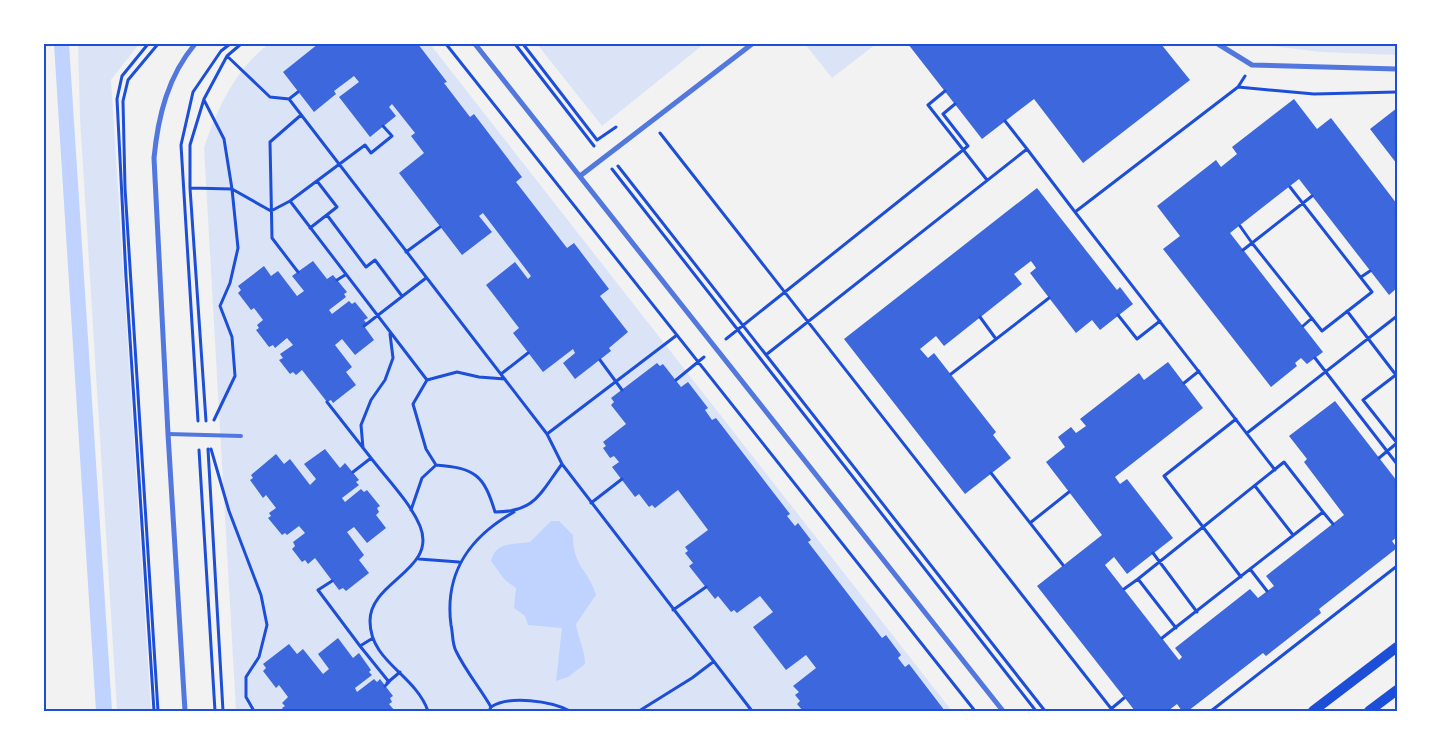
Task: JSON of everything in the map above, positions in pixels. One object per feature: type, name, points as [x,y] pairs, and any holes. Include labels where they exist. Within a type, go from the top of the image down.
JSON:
[{"type":"main road","points":[[1313,711],[1397,647]]},
{"type":"main road","points":[[1369,711],[1397,690]]},
{"type":"street","points":[[186,711],[168,434],[154,158],[157,129],[164,102],[174,76],[195,44]]},
{"type":"street","points":[[475,44],[1003,711]]},
{"type":"street","points":[[580,176],[752,44]]},
{"type":"street","points":[[1218,44],[1252,65],[1397,69]]},
{"type":"lane","points":[[168,434],[241,436]]},
{"type":"path","points":[[148,44],[122,76],[117,99],[125,257],[154,711]]},
{"type":"path","points":[[158,44],[128,80],[124,101],[127,217],[158,711]]},
{"type":"path","points":[[215,711],[181,145],[192,92],[221,51],[230,44]]},
{"type":"path","points":[[223,711],[190,188],[190,145],[204,99],[227,56],[241,44]]},
{"type":"path","points":[[446,44],[975,711]]},
{"type":"path","points":[[516,44],[1036,711]]},
{"type":"path","points":[[523,44],[1044,711]]},
{"type":"path","points":[[227,56],[270,97],[289,99],[298,92]]},
{"type":"path","points":[[1075,212],[1238,87],[1252,65]]},
{"type":"path","points":[[1238,87],[1314,94],[1397,92]]},
{"type":"path","points":[[945,91],[928,105],[988,180]]},
{"type":"path","points":[[204,99],[224,139],[232,189],[238,248],[230,283],[220,306],[232,337],[235,376],[207,436],[229,511],[261,595],[268,625],[259,657],[246,676],[246,697],[254,711]]},
{"type":"path","points":[[289,99],[547,434],[562,464],[752,711]]},
{"type":"path","points":[[721,343],[968,146],[944,114],[955,104]]},
{"type":"path","points":[[298,272],[272,238],[270,142],[301,115]]},
{"type":"path","points":[[1006,121],[1275,470]]},
{"type":"path","points":[[651,122],[1112,710],[1124,698]]},
{"type":"path","points":[[597,140],[618,125]]},
{"type":"path","points":[[271,211],[290,201],[365,145],[371,153],[392,136],[384,126]]},
{"type":"path","points":[[767,354],[1027,149]]},
{"type":"path","points":[[310,228],[337,207],[317,181]]},
{"type":"path","points":[[1240,226],[1322,331],[1347,312],[1372,292],[1290,187]]},
{"type":"path","points":[[190,188],[232,189],[271,211]]},
{"type":"path","points":[[1243,250],[1312,196]]},
{"type":"path","points":[[290,201],[427,380]]},
{"type":"path","points":[[327,215],[366,267],[375,260],[402,296]]},
{"type":"path","points":[[406,252],[440,226]]},
{"type":"path","points":[[1361,277],[1370,271]]},
{"type":"path","points":[[337,280],[345,275]]},
{"type":"path","points":[[364,326],[426,278]]},
{"type":"path","points":[[951,374],[1049,298]]},
{"type":"path","points":[[1347,312],[1397,374],[1363,400],[1397,443],[1379,458]]},
{"type":"path","points":[[1118,315],[1137,339],[1160,321]]},
{"type":"path","points":[[1248,433],[1397,316]]},
{"type":"path","points":[[980,317],[996,339]]},
{"type":"path","points":[[1303,326],[1312,318]]},
{"type":"path","points":[[363,448],[361,425],[371,400],[385,380],[393,358],[390,333]]},
{"type":"path","points":[[547,434],[677,335]]},
{"type":"path","points":[[501,374],[528,353]]},
{"type":"path","points":[[676,380],[706,355]]},
{"type":"path","points":[[1315,358],[1397,464]]},
{"type":"path","points":[[600,360],[622,390]]},
{"type":"path","points":[[1184,383],[1199,371]]},
{"type":"path","points":[[436,465],[426,449],[413,404],[427,380],[457,372],[479,378],[505,379]]},
{"type":"path","points":[[327,402],[410,510],[421,528],[422,545],[419,559],[381,594],[373,606],[370,621],[373,638],[380,654],[414,685],[428,711]]},
{"type":"path","points":[[1236,418],[1164,476],[1241,577]]},
{"type":"path","points":[[353,472],[371,458]]},
{"type":"path","points":[[1124,589],[1284,462],[1333,524]]},
{"type":"path","points":[[410,510],[422,478],[436,465],[459,466],[478,477],[488,489],[495,512],[514,512],[538,498],[562,464]]},
{"type":"path","points":[[991,473],[1062,565]]},
{"type":"path","points":[[591,503],[622,479]]},
{"type":"path","points":[[1255,486],[1293,535]]},
{"type":"path","points":[[1030,523],[1069,492]]},
{"type":"path","points":[[490,707],[455,650],[450,613],[459,562],[475,541],[495,523],[538,498]]},
{"type":"path","points":[[1162,638],[1323,512]]},
{"type":"path","points":[[1153,553],[1197,612]]},
{"type":"path","points":[[419,559],[459,562]]},
{"type":"path","points":[[1211,711],[1397,566]]},
{"type":"path","points":[[1250,569],[1267,591]]},
{"type":"path","points":[[1138,579],[1176,628]]},
{"type":"path","points":[[332,580],[318,590],[389,682]]},
{"type":"path","points":[[673,610],[706,587]]},
{"type":"path","points":[[360,646],[373,638]]},
{"type":"path","points":[[640,711],[692,678],[713,662]]},
{"type":"path","points":[[385,686],[400,672]]},
{"type":"path","points":[[489,711],[490,707],[498,702],[531,700],[570,711]]},
{"type":"shaded area","points":[[78,44],[139,44],[111,80],[151,711],[117,711],[80,119]]},
{"type":"shaded area","points":[[269,44],[430,44],[952,711],[236,711],[204,148],[221,105],[237,78],[246,65]]},
{"type":"shaded area","points":[[537,44],[704,44],[602,126]]},
{"type":"shaded area","points":[[805,44],[876,44],[832,78]]},
{"type":"shaded area","points":[[1257,44],[1397,44],[1397,55],[1321,52]]},
{"type":"water","points":[[54,44],[69,44],[112,711],[96,711]]},
{"type":"water","points":[[551,521],[559,521],[573,535],[575,554],[596,595],[576,624],[585,664],[568,677],[556,681],[562,628],[528,625],[525,616],[514,608],[516,588],[505,580],[491,561],[493,555],[501,547],[530,542]]},
{"type":"building","points":[[318,44],[402,44],[404,46],[418,44],[447,82],[444,83],[470,117],[474,114],[522,177],[516,182],[567,248],[574,243],[609,289],[600,296],[628,332],[609,348],[611,351],[575,379],[563,363],[575,353],[573,349],[543,372],[513,333],[519,328],[486,285],[515,262],[528,279],[531,276],[483,213],[479,216],[492,232],[462,255],[399,173],[424,153],[411,136],[415,133],[392,104],[389,107],[396,116],[370,137],[339,97],[359,82],[354,76],[334,91],[336,94],[314,112],[283,72]]},
{"type":"building","points":[[908,44],[1161,44],[1190,80],[1083,163],[1034,99],[982,139]]},
{"type":"building","points":[[1294,99],[1317,129],[1331,118],[1397,204],[1397,288],[1389,295],[1299,179],[1263,207],[1230,233],[1323,352],[1307,364],[1301,358],[1295,363],[1297,366],[1271,387],[1163,249],[1180,236],[1157,206],[1216,160],[1221,167],[1237,154],[1232,147]]},
{"type":"building","points":[[1397,108],[1397,164],[1370,129]]},
{"type":"building","points":[[1037,188],[1117,290],[1120,287],[1133,304],[1100,330],[1092,320],[1076,333],[1030,273],[1036,268],[1031,261],[1014,274],[1022,284],[944,346],[936,336],[920,349],[928,358],[934,353],[996,432],[993,435],[1011,458],[965,494],[844,339]]},
{"type":"building","points":[[313,261],[327,279],[333,275],[347,292],[344,294],[346,297],[329,310],[332,314],[349,301],[352,304],[355,302],[368,318],[364,320],[367,324],[364,326],[374,340],[355,355],[342,339],[335,345],[352,367],[346,372],[356,385],[333,403],[331,400],[327,402],[302,370],[296,375],[293,372],[290,374],[279,360],[283,358],[280,354],[293,345],[287,338],[275,348],[273,345],[269,347],[256,330],[259,328],[257,325],[263,320],[254,308],[251,310],[238,293],[241,290],[238,286],[264,266],[271,276],[278,271],[297,296],[304,291],[292,276]]},
{"type":"building","points":[[1168,362],[1203,408],[1115,477],[1120,484],[1127,479],[1173,538],[1127,574],[1114,557],[1105,565],[1179,660],[1182,657],[1175,648],[1250,589],[1258,598],[1274,586],[1266,576],[1344,515],[1304,462],[1307,459],[1289,436],[1335,401],[1397,481],[1397,537],[1392,541],[1397,548],[1319,609],[1321,613],[1266,656],[1263,653],[1188,711],[1182,711],[1177,704],[1168,711],[1135,711],[1037,586],[1102,535],[1046,462],[1065,447],[1058,437],[1071,427],[1076,433],[1086,426],[1080,419],[1139,373],[1144,380]]},
{"type":"building","points":[[657,363],[660,366],[663,364],[681,387],[688,382],[708,408],[705,410],[712,420],[716,418],[790,514],[787,516],[795,526],[798,523],[811,540],[808,542],[882,638],[886,635],[901,655],[898,658],[905,667],[909,664],[945,711],[803,711],[797,704],[800,701],[795,695],[799,692],[793,686],[816,668],[806,655],[786,670],[753,627],[773,612],[760,596],[737,613],[734,610],[731,612],[718,596],[715,599],[689,566],[693,563],[685,553],[688,551],[685,547],[708,530],[678,490],[655,508],[652,505],[649,507],[639,494],[635,497],[612,467],[619,462],[614,456],[610,458],[603,448],[606,446],[603,442],[626,424],[611,405],[614,402],[611,398]]},
{"type":"building","points":[[325,449],[340,468],[345,463],[359,480],[356,482],[359,485],[342,498],[345,502],[361,489],[364,492],[367,490],[380,506],[377,508],[379,512],[376,515],[386,528],[367,543],[354,527],[347,532],[364,555],[359,560],[369,573],[346,591],[343,588],[339,590],[315,558],[308,564],[305,560],[302,562],[292,549],[295,546],[293,542],[305,533],[299,526],[287,535],[285,533],[282,535],[268,518],[271,516],[269,513],[276,508],[266,495],[263,498],[250,480],[253,478],[251,475],[276,454],[284,464],[290,459],[310,485],[316,479],[304,464]]},
{"type":"building","points":[[338,638],[353,658],[359,653],[371,670],[369,672],[372,675],[355,688],[357,692],[374,679],[377,682],[380,679],[393,696],[390,698],[392,702],[389,704],[395,711],[284,711],[282,708],[285,706],[282,703],[288,697],[279,685],[276,688],[263,671],[266,668],[263,664],[289,644],[297,654],[303,649],[323,674],[329,669],[318,654]]}]
